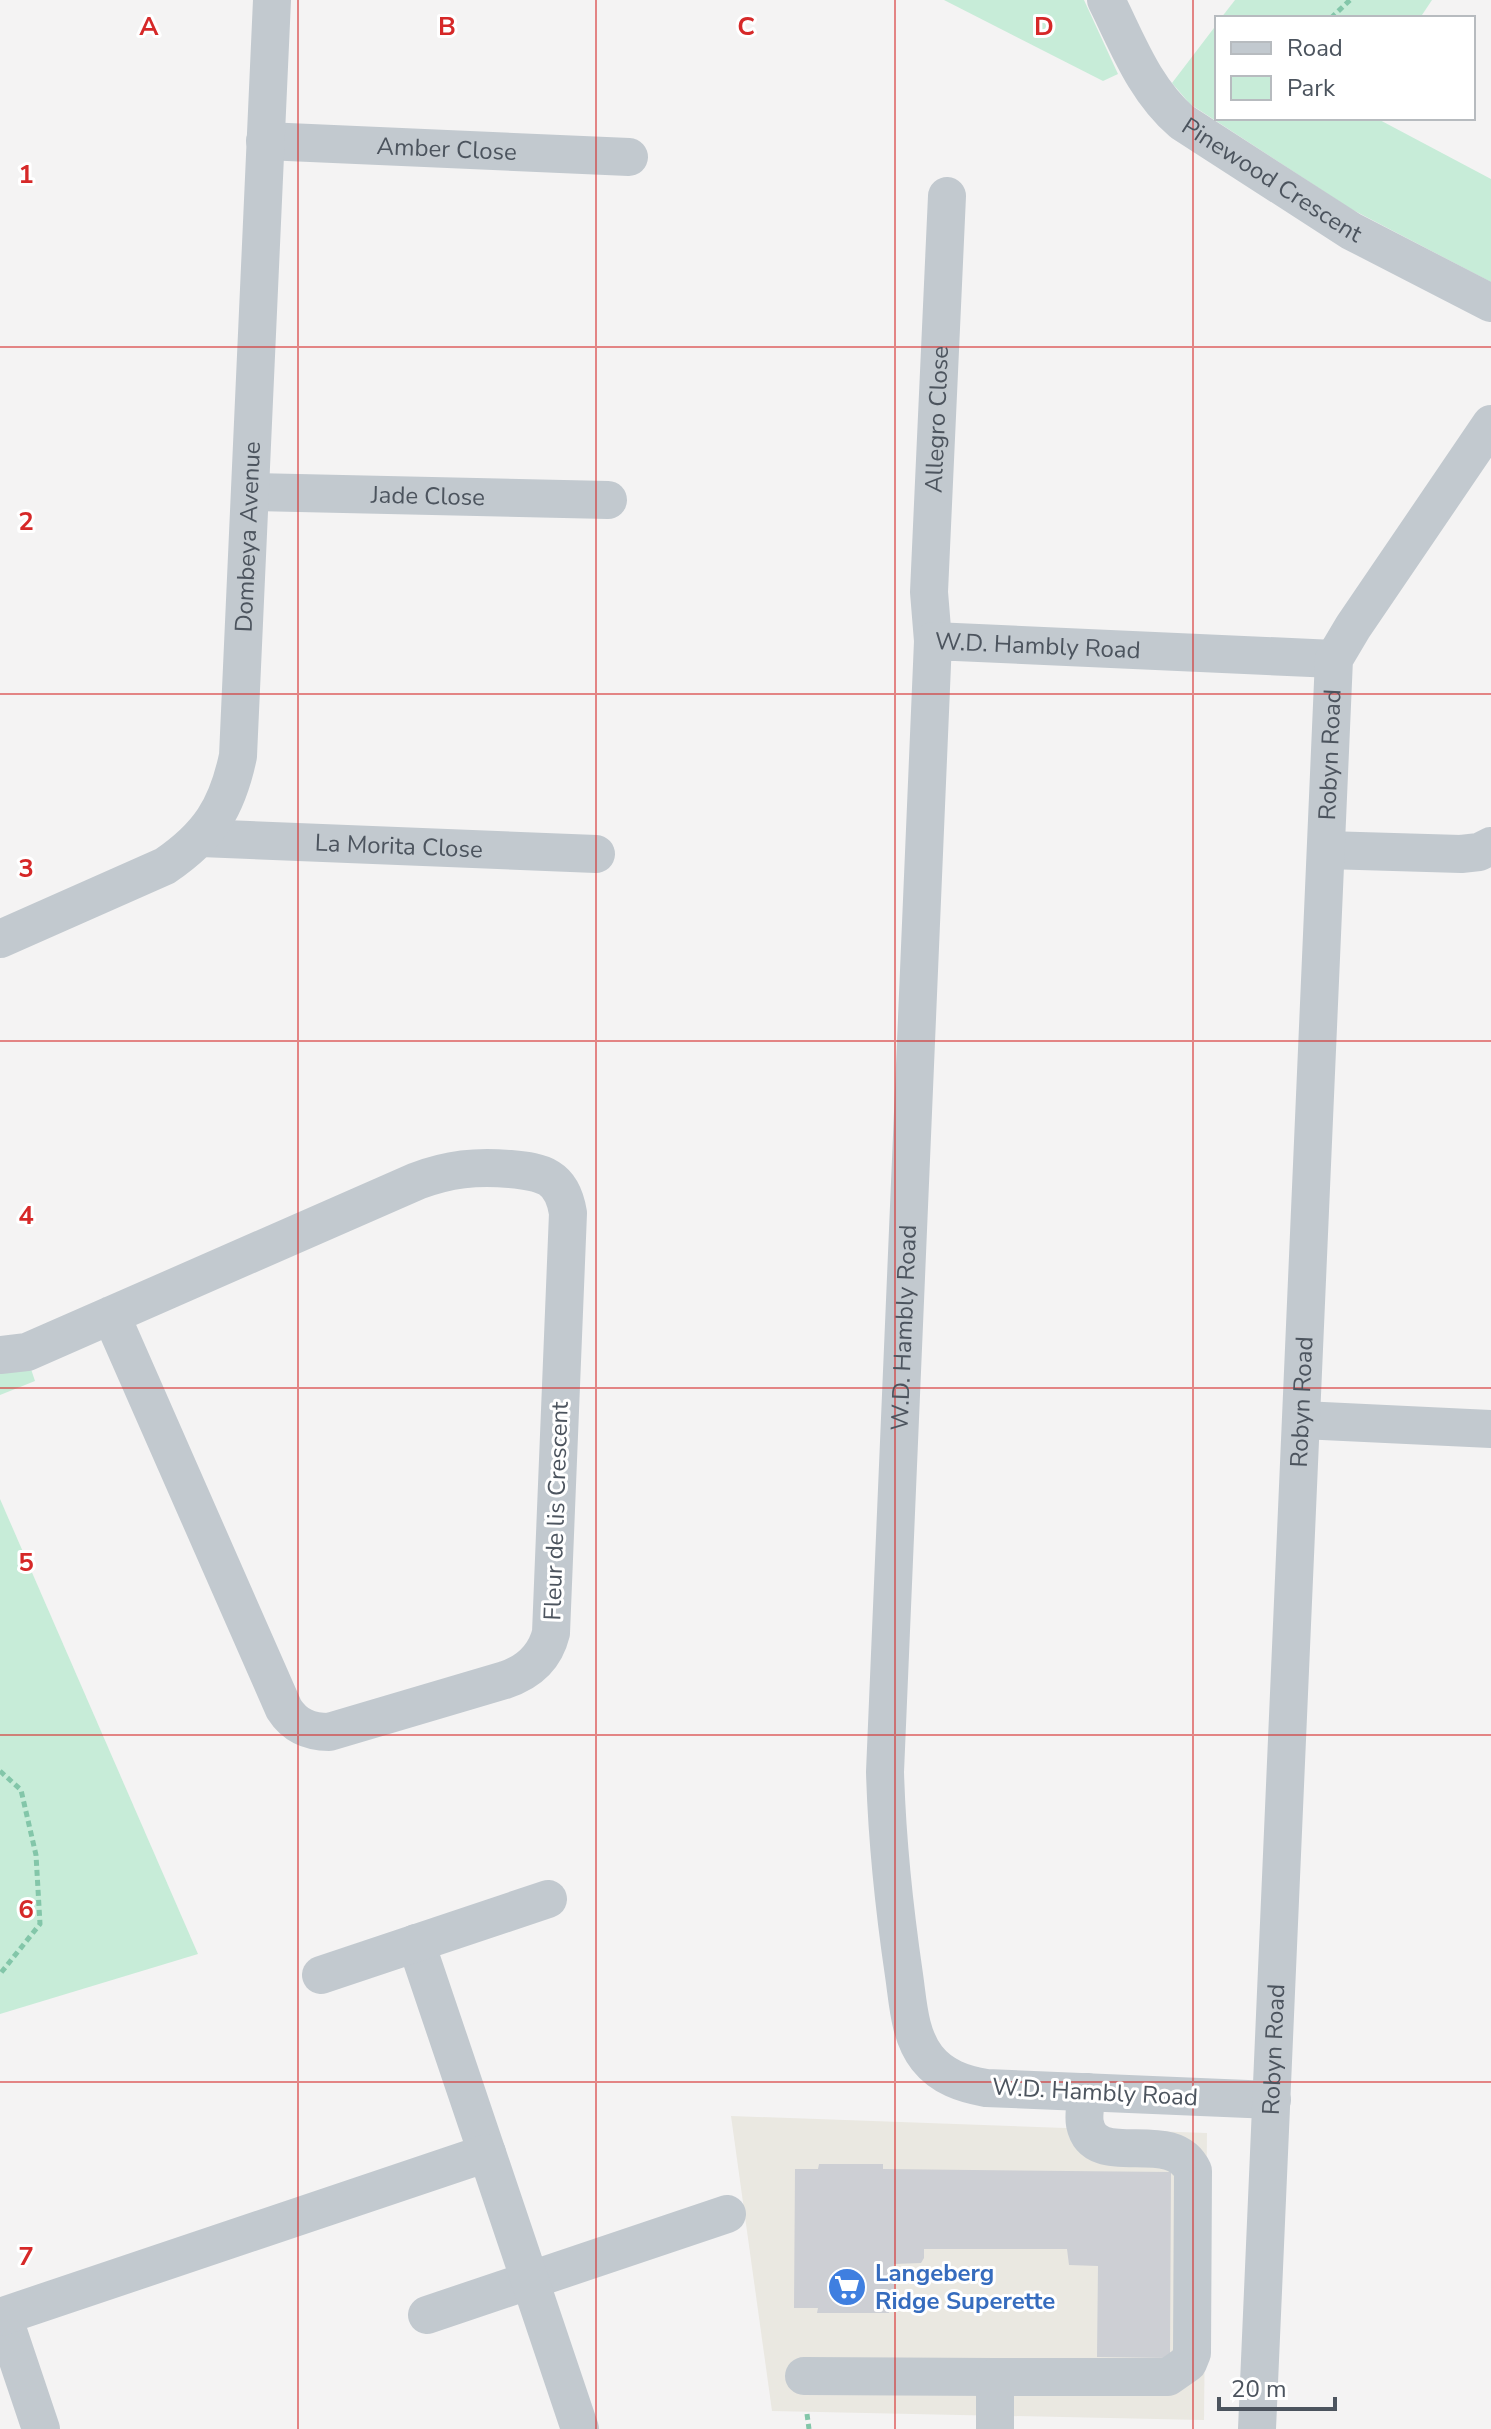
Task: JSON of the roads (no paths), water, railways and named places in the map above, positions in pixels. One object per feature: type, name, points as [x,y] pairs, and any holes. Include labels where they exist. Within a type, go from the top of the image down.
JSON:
[{"type":"street","name":"Dombeya Avenue","points":[[0,939],[165,866],[201,838],[220,812],[232,784],[238,756],[272,0]]},
{"type":"street","name":"Pinewood Crescent","points":[[1106,0],[1148,85],[1182,122],[1351,231],[1491,303]]},
{"type":"street","name":"Amber Close","points":[[265,141],[629,157]]},
{"type":"street","name":"Allegro Close","points":[[933,641],[929,592],[947,196]]},
{"type":"street","name":"Robyn Road","points":[[1257,2429],[1334,659],[1491,424]]},
{"type":"street","name":"Jade Close","points":[[250,492],[608,500]]},
{"type":"street","name":"W.D. Hambly Road","points":[[1272,2100],[986,2088],[952,2079],[926,2057],[916,2039],[893,1905],[886,1833],[885,1772],[933,641],[1334,659]]},
{"type":"street","name":"La Morita Close","points":[[201,838],[596,854]]},
{"type":"street","points":[[1326,850],[1461,854],[1479,852],[1491,846]]},
{"type":"street","name":"Fleur de lis Crescent","points":[[0,1355],[27,1352],[111,1315],[417,1181],[448,1171],[480,1166],[543,1174],[562,1191],[568,1213],[551,1633],[538,1659],[518,1676],[329,1732],[298,1725],[284,1709],[111,1315]]},
{"type":"street","points":[[1302,1420],[1491,1429]]},
{"type":"street","points":[[321,1975],[548,1899]]},
{"type":"street","points":[[416,1943],[580,2429]]},
{"type":"street","points":[[804,2376],[1168,2377],[1179,2371],[1192,2353],[1193,2171],[1185,2159],[1168,2149],[1109,2148],[1100,2144],[1085,2124],[1087,2092]]},
{"type":"street","points":[[41,2429],[1,2317],[487,2153]]},
{"type":"street","points":[[427,2315],[727,2214]]},
{"type":"street","points":[[995,2377],[995,2429]]},
{"type":"place","name":"Langeberg Ridge Superette","points":[[847,2287]]}]
